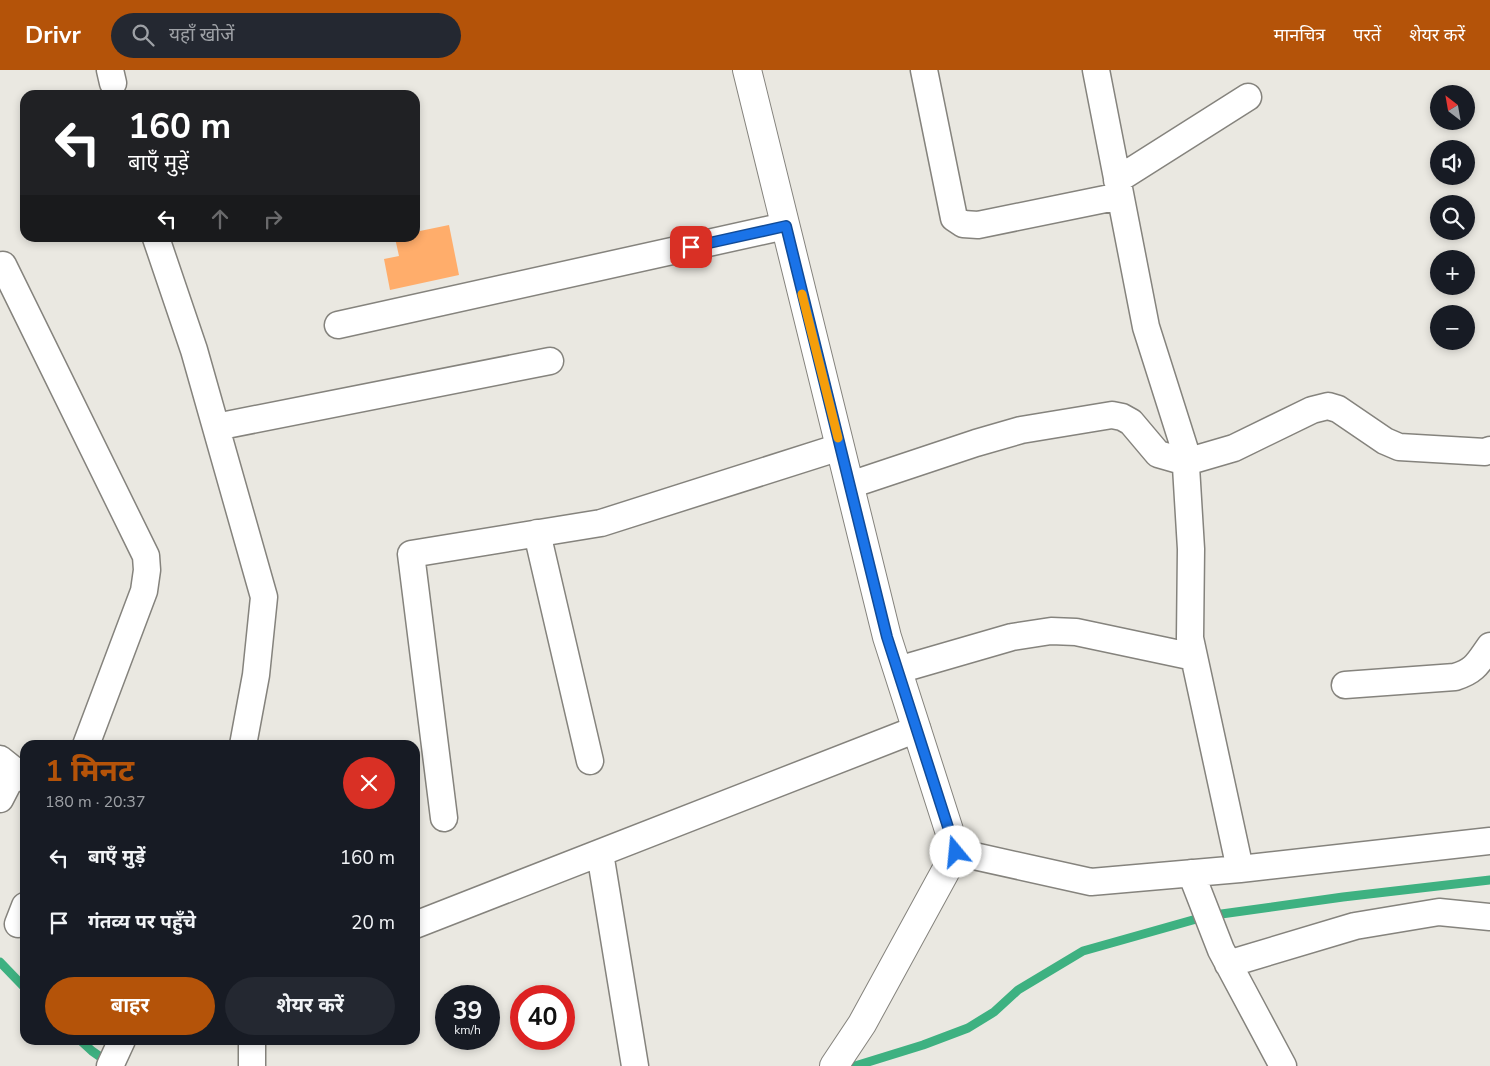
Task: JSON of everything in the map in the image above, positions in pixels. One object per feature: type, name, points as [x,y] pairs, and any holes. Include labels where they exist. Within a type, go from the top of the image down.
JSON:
[{"type":"street","points":[[747,70],[887,637],[956,852],[862,1024],[834,1066]]},
{"type":"street","points":[[924,70],[954,218],[963,224],[978,225],[1119,188],[1248,97]]},
{"type":"street","points":[[1096,70],[1146,327],[1185,450],[1191,549],[1190,638],[1240,869]]},
{"type":"street","points":[[338,325],[786,226]]},
{"type":"street","points":[[157,242],[194,350],[264,597],[256,674],[244,740]]},
{"type":"street","points":[[3,265],[146,556],[147,570],[144,592],[88,740]]},
{"type":"street","points":[[216,427],[550,362]]},
{"type":"street","points":[[850,485],[1021,430],[1112,415],[1122,417],[1131,422],[1158,454],[1186,462],[1234,448],[1312,410],[1328,406],[1338,409],[1385,441],[1399,447],[1485,452],[1490,450]]},
{"type":"street","points":[[444,818],[412,554],[601,523],[840,447]]},
{"type":"street","points":[[537,533],[590,761]]},
{"type":"street","points":[[898,670],[1012,637],[1051,631],[1076,632],[1194,657]]},
{"type":"street","points":[[1346,685],[1455,677],[1467,674],[1490,646]]},
{"type":"street","points":[[420,923],[917,729]]},
{"type":"street","points":[[0,799],[13,769]]},
{"type":"street","points":[[956,852],[1090,882],[1240,869],[1490,841]]},
{"type":"street","points":[[600,853],[635,1066]]},
{"type":"street","points":[[1191,873],[1224,957],[1284,1066]]},
{"type":"street","points":[[1224,957],[1355,926],[1439,912],[1490,917]]},
{"type":"street","points":[[110,1066],[120,1045]]},
{"type":"street","points":[[252,1045],[252,1066]]},
{"type":"building","points":[[449,225],[459,275],[390,290],[384,259],[399,256],[396,242],[420,242],[420,231]]},
{"type":"waterway","points":[[855,1066],[923,1045],[968,1028],[994,1012],[1018,990],[1083,951],[1207,916],[1343,897],[1490,880]]},
{"type":"waterway","points":[[0,962],[20,983]]},
{"type":"waterway","points":[[85,1045],[109,1063]]},
{"type":"slow traffic","points":[[802,294],[838,438]]},
{"type":"route","points":[[691,247],[786,226],[887,637],[956,852]]}]
